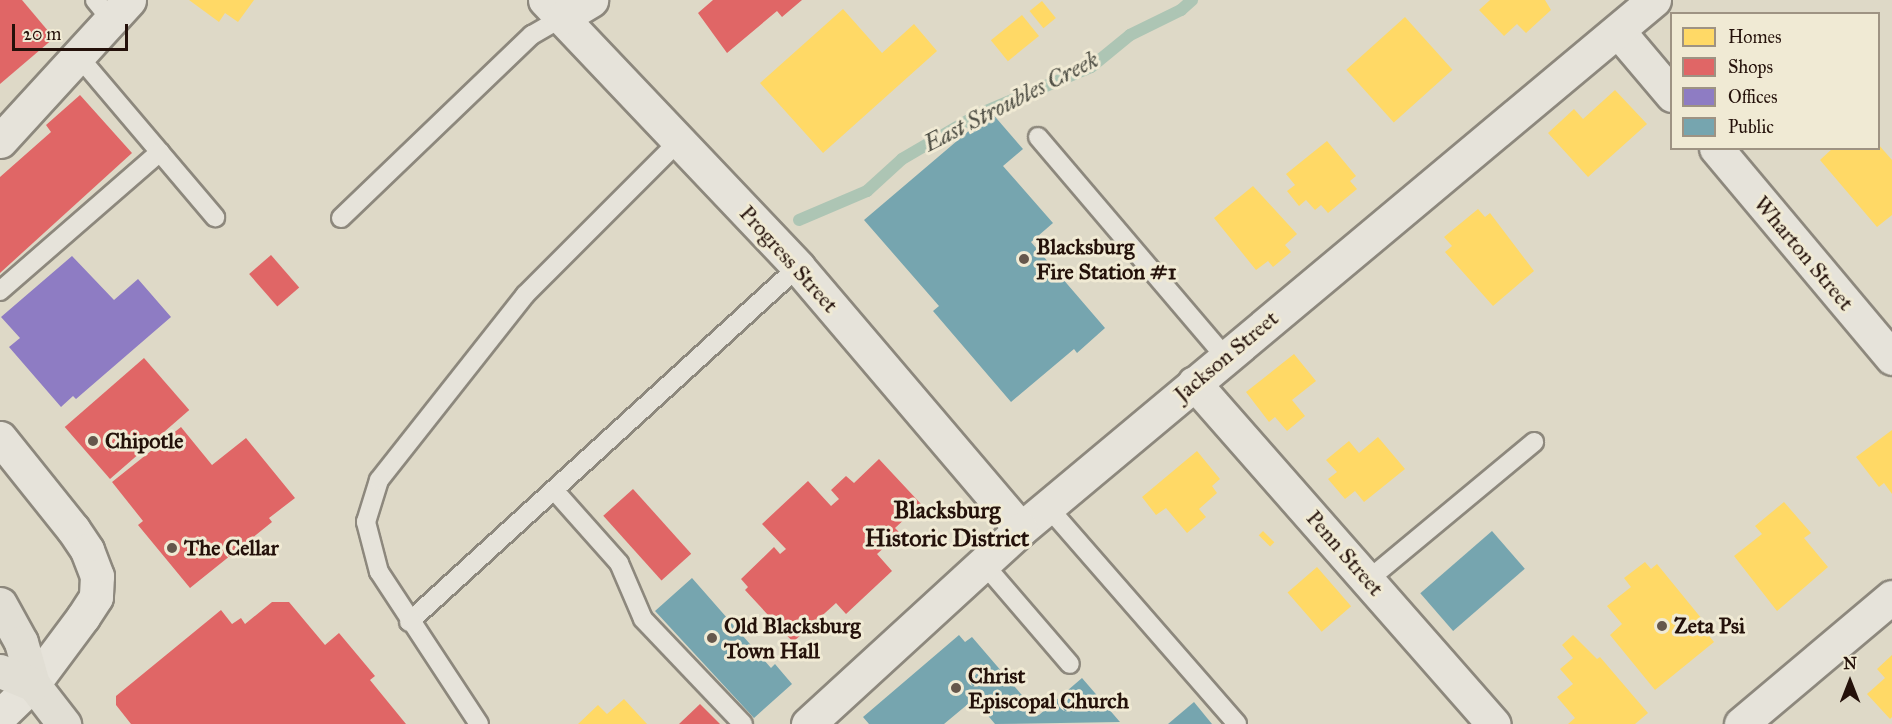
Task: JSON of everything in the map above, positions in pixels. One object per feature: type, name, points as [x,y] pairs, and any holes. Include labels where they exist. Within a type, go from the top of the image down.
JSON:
[{"type":"main road","points":[[0,604],[21,642],[33,684],[64,724]]},
{"type":"main road","points":[[0,671],[33,684]]},
{"type":"street","points":[[554,8],[591,0]]},
{"type":"street","name":"Jackson Street","points":[[808,724],[1047,506],[1654,0]]},
{"type":"street","points":[[0,141],[80,58],[112,7]]},
{"type":"street","name":"Progress Street","points":[[554,8],[798,267],[1021,529]]},
{"type":"street","points":[[1618,31],[1670,94]]},
{"type":"street","name":"Wharton Street","points":[[1718,150],[1892,358]]},
{"type":"street","name":"Penn Street","points":[[1194,383],[1494,724]]},
{"type":"street","points":[[0,438],[87,550],[97,576],[96,597],[33,684],[0,716]]},
{"type":"street","points":[[1741,724],[1892,597]]},
{"type":"lane","points":[[341,218],[532,35],[554,8]]},
{"type":"lane","points":[[80,58],[215,217]]},
{"type":"lane","points":[[1038,137],[1225,357]]},
{"type":"lane","points":[[479,724],[409,622],[379,572],[366,522],[379,480],[525,296],[680,140]]},
{"type":"lane","points":[[0,291],[160,152]]},
{"type":"lane","points":[[409,622],[798,267]]},
{"type":"lane","points":[[1368,579],[1534,442]]},
{"type":"lane","points":[[554,490],[619,563],[643,619],[743,724]]},
{"type":"lane","points":[[1047,506],[1237,724]]},
{"type":"lane","points":[[983,563],[1070,664]]},
{"type":"building: Homes","points":[[189,0],[254,0],[238,22],[225,13],[219,22]]},
{"type":"building: Homes","points":[[1490,0],[1545,0],[1551,10],[1526,33],[1517,24],[1504,36],[1479,10]]},
{"type":"building: Homes","points":[[1042,1],[1056,18],[1043,28],[1030,11]]},
{"type":"building: Homes","points":[[843,9],[882,53],[914,24],[937,51],[823,153],[760,83]]},
{"type":"building: Homes","points":[[1022,15],[1039,36],[1008,61],[991,40]]},
{"type":"building: Homes","points":[[1405,17],[1453,70],[1394,123],[1346,70]]},
{"type":"building: Homes","points":[[1615,90],[1647,124],[1588,177],[1548,133],[1574,109],[1583,119]]},
{"type":"building: Homes","points":[[1327,141],[1356,176],[1350,181],[1357,189],[1328,213],[1321,205],[1315,210],[1306,200],[1299,206],[1287,191],[1295,185],[1286,174]]},
{"type":"building: Homes","points":[[1880,146],[1892,160],[1892,215],[1877,227],[1820,160],[1831,150],[1880,150]]},
{"type":"building: Homes","points":[[1253,186],[1297,234],[1285,245],[1291,252],[1273,267],[1268,261],[1256,270],[1214,218]]},
{"type":"building: Homes","points":[[1478,209],[1485,217],[1490,213],[1534,271],[1493,306],[1445,252],[1452,246],[1444,237]]},
{"type":"building: Homes","points":[[1294,354],[1316,381],[1292,400],[1305,416],[1287,431],[1275,417],[1269,422],[1246,392]]},
{"type":"building: Homes","points":[[1892,430],[1892,494],[1884,483],[1879,487],[1856,457]]},
{"type":"building: Homes","points":[[1378,437],[1405,469],[1364,502],[1355,491],[1345,499],[1328,479],[1337,472],[1326,460],[1349,441],[1359,453]]},
{"type":"building: Homes","points":[[1197,451],[1220,479],[1212,486],[1217,493],[1199,509],[1206,517],[1187,533],[1166,508],[1156,515],[1142,497]]},
{"type":"building: Homes","points":[[1784,502],[1811,533],[1804,538],[1828,567],[1777,611],[1734,556],[1762,534],[1755,526]]},
{"type":"building: Homes","points":[[1263,531],[1274,542],[1270,547],[1259,535]]},
{"type":"building: Homes","name":"Zeta Psi","points":[[1645,562],[1651,569],[1657,564],[1706,624],[1702,627],[1714,642],[1655,690],[1610,635],[1622,624],[1607,606],[1631,587],[1624,578]]},
{"type":"building: Homes","points":[[1317,567],[1351,606],[1322,632],[1288,593]]},
{"type":"building: Homes","points":[[1573,635],[1597,659],[1600,657],[1648,713],[1635,724],[1568,724],[1575,718],[1557,697],[1573,684],[1560,669],[1573,658],[1562,645]]},
{"type":"building: Homes","points":[[1892,655],[1892,717],[1890,719],[1867,694],[1885,678],[1877,669]]},
{"type":"building: Homes","points":[[624,699],[647,724],[578,724],[598,705],[607,714]]},
{"type":"building: Shops","points":[[0,0],[22,0],[54,38],[0,84]]},
{"type":"building: Shops","points":[[713,0],[802,0],[782,17],[777,11],[727,53],[698,13]]},
{"type":"building: Shops","points":[[80,95],[132,153],[0,273],[0,177],[51,132],[46,125]]},
{"type":"building: Shops","points":[[271,255],[299,287],[277,306],[249,274]]},
{"type":"building: Shops","points":[[144,358],[189,410],[110,479],[65,427]]},
{"type":"building: Shops","points":[[181,427],[212,465],[246,438],[295,498],[269,518],[272,522],[190,588],[138,525],[143,521],[112,482]]},
{"type":"building: Shops","points":[[879,459],[921,504],[895,528],[900,533],[877,554],[892,571],[846,614],[836,603],[793,642],[745,590],[748,587],[741,579],[774,547],[780,554],[786,549],[762,524],[808,481],[831,506],[839,499],[831,490],[846,476],[854,483]]},
{"type":"building: Shops","points":[[633,489],[691,554],[661,580],[603,516]]},
{"type":"building: Shops","points":[[272,602],[289,602],[325,645],[339,633],[375,676],[370,680],[406,724],[131,724],[116,705],[116,696],[221,610],[232,624],[241,618],[245,624]]},
{"type":"building: Shops","points":[[700,704],[720,724],[679,724]]},
{"type":"building: Offices","points":[[72,256],[114,300],[138,279],[171,317],[76,399],[73,396],[61,407],[9,347],[20,338],[1,317]]},
{"type":"building: Public","points":[[991,112],[1023,149],[1003,166],[1053,223],[1031,242],[1105,328],[1077,353],[1074,349],[1011,402],[933,311],[939,306],[864,220]]},
{"type":"building: Public","points":[[1492,531],[1525,569],[1453,631],[1420,593]]},
{"type":"building: Public","name":"Old Blacksburg Town Hall","points":[[692,578],[771,668],[775,664],[792,684],[754,718],[655,611]]},
{"type":"building: Public","name":"Christ Episcopal Church","points":[[959,635],[965,642],[972,637],[1039,715],[1082,678],[1120,722],[995,724],[974,699],[944,724],[869,724],[863,717]]},
{"type":"building: Public","name":"Christ Episcopal Church","points":[[1194,702],[1212,724],[1168,724]]},
{"type":"waterway","name":"East Stroubles Creek","points":[[799,220],[867,191],[902,159],[979,114],[1091,67],[1130,35],[1181,10],[1192,0]]},
{"type":"place","name":"Blacksburg Fire Station #1","points":[[1024,259]]},
{"type":"place","name":"Chipotle","points":[[93,441]]},
{"type":"place","name":"The Cellar","points":[[172,548]]},
{"type":"place","name":"Zeta Psi","points":[[1662,626]]},
{"type":"place","name":"Old Blacksburg Town Hall","points":[[712,638]]},
{"type":"place","name":"Christ Episcopal Church","points":[[956,688]]},
{"type":"district","name":"Blacksburg Historic District","points":[[947,525]]}]
